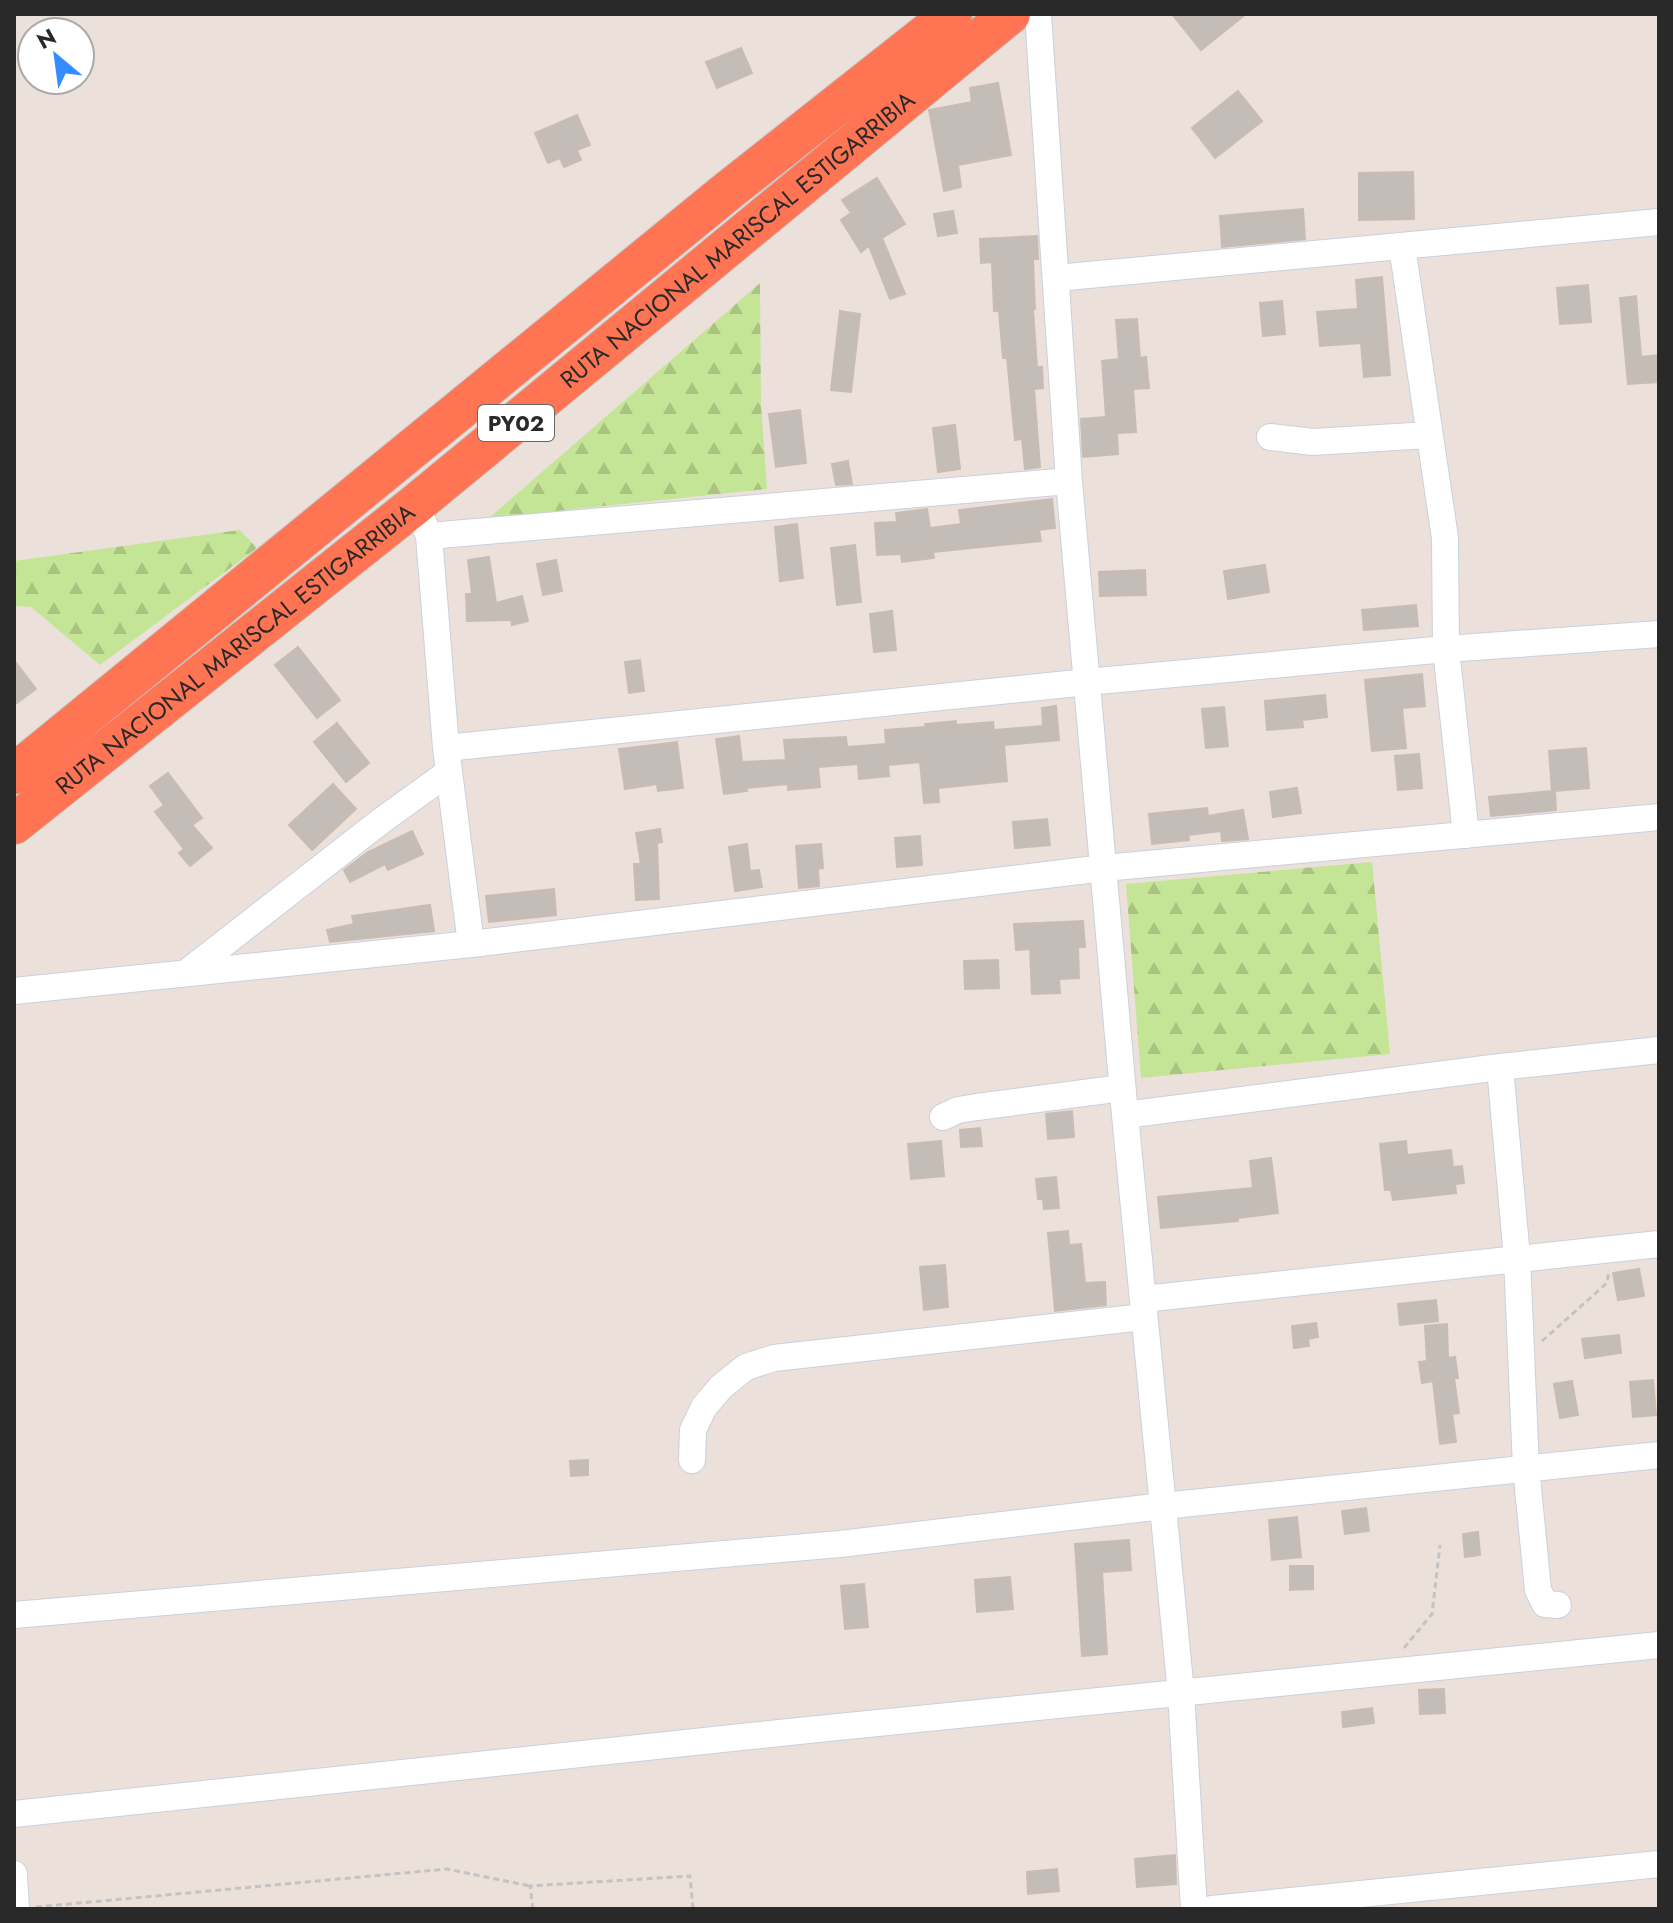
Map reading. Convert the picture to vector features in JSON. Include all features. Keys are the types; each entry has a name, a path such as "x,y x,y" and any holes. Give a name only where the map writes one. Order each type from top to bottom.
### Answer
{"highway":[{"name":"RUTA NACIONAL MARISCAL ESTIGARRIBIA","path":"14,774 681,229 952,14"},
{"name":"RUTA NACIONAL MARISCAL ESTIGARRIBIA","path":"14,824 423,520 1036,17"}],"street":[{"path":"1036,17 1069,481 1122,1088 1181,1693 1194,1909"},
{"path":"1056,278 1659,222"},
{"path":"1402,246 1445,538 1446,649 1466,835"},
{"path":"1270,437 1313,442 1429,435"},
{"path":"471,944 447,760 423,520 1069,481"},
{"path":"186,973 381,821 447,760 1087,682 1446,649 1659,634"},
{"path":"14,991 471,944 1104,868 1659,817"},
{"path":"1125,1115 1659,1050"},
{"path":"1500,1067 1517,1258 1526,1468 1538,1590 1545,1604 1558,1605"},
{"path":"943,1117 958,1110 1122,1088"},
{"path":"692,1460 693,1430 704,1407 721,1387 746,1367 774,1358 1517,1258 1659,1244"},
{"path":"14,1615 840,1544 1163,1506 1659,1455"},
{"path":"14,1814 1659,1645"},
{"path":"1212,1909 1659,1864"},
{"path":"14,1874 16,1909"}],"path":[{"path":"1521,1360 1607,1283 1611,1249"},
{"path":"1383,1672 1432,1614 1440,1545"},
{"path":"16,1909 447,1869 530,1886 690,1876 693,1909"},
{"path":"530,1886 533,1909"}],"green space":[{"path":"760,283 761,405 767,489 489,518"},
{"path":"240,530 257,548 100,665 31,607 14,606 14,561"},
{"path":"1372,862 1390,1054 1141,1078 1126,884"}],"building":[{"path":"1172,14 1246,14 1201,50"},
{"path":"741,48 752,73 717,88 706,62"},
{"path":"998,83 1011,155 958,165 961,187 944,191 929,110 972,102 970,88"},
{"path":"1238,91 1262,121 1215,158 1192,128"},
{"path":"577,115 590,145 577,150 581,160 564,167 560,158 548,163 535,133"},
{"path":"1413,172 1414,219 1359,220 1359,173"},
{"path":"877,178 905,224 882,238 905,294 890,299 869,246 861,252 841,220 851,213 842,200"},
{"path":"1303,209 1305,239 1222,247 1220,216"},
{"path":"953,211 957,233 938,236 934,214"},
{"path":"1037,236 1038,259 1033,259 1033,309 1037,367 1042,367 1043,388 1034,389 1040,467 1025,469 1022,439 1015,440 999,311 994,311 992,262 981,263 980,239"},
{"path":"1382,277 1390,375 1364,377 1361,343 1320,346 1317,312 1358,309 1356,280"},
{"path":"1588,285 1591,322 1560,324 1557,288"},
{"path":"1636,296 1641,357 1659,355 1659,382 1628,384 1620,298"},
{"path":"1282,301 1285,334 1263,336 1260,303"},
{"path":"840,311 860,314 851,392 831,390"},
{"path":"1137,319 1140,358 1146,357 1149,388 1133,389 1136,432 1117,433 1118,454 1083,457 1081,419 1106,417 1102,361 1119,359 1116,320"},
{"path":"800,410 806,463 776,467 769,414"},
{"path":"955,425 960,469 938,472 933,428"},
{"path":"848,461 852,484 836,485 832,464"},
{"path":"1052,499 1055,528 1039,530 1041,541 933,552 934,558 902,562 901,554 877,555 875,523 897,522 896,513 927,509 930,528 961,524 959,510"},
{"path":"797,524 803,578 780,581 775,527"},
{"path":"855,545 861,602 837,605 831,548"},
{"path":"489,557 496,603 522,596 528,621 512,625 511,620 467,621 466,594 472,594 468,560"},
{"path":"556,560 562,591 543,595 537,564"},
{"path":"1265,565 1269,592 1228,599 1224,571"},
{"path":"1145,570 1146,595 1100,596 1099,572"},
{"path":"1416,605 1418,626 1364,630 1362,610"},
{"path":"892,611 896,650 874,652 870,614"},
{"path":"298,647 340,700 317,718 275,665"},
{"path":"14,660 36,689 14,705"},
{"path":"640,660 644,691 629,693 625,662"},
{"path":"1422,674 1425,706 1402,708 1406,748 1372,751 1365,680"},
{"path":"1325,695 1327,717 1302,720 1303,727 1267,730 1265,701"},
{"path":"1056,706 1059,740 1004,745 1007,781 938,788 939,802 924,803 920,762 888,765 889,776 859,779 858,764 818,767 820,787 788,790 788,784 746,788 747,791 724,794 716,739 739,736 742,762 786,760 784,740 846,737 847,747 886,744 885,730 926,727 925,724 993,722 994,730 1043,726 1042,708"},
{"path":"1224,707 1228,746 1206,748 1202,709"},
{"path":"337,723 369,763 346,782 314,742"},
{"path":"677,742 683,788 658,791 657,784 625,789 619,749"},
{"path":"1586,748 1589,788 1555,791 1556,810 1491,816 1489,797 1552,791 1549,751"},
{"path":"1419,754 1422,788 1398,790 1395,756"},
{"path":"168,773 202,818 192,825 212,848 190,866 179,853 184,849 155,812 164,805 150,786"},
{"path":"333,784 356,809 312,850 289,825"},
{"path":"1297,788 1301,813 1273,817 1270,792"},
{"path":"1207,808 1208,816 1243,810 1248,839 1222,841 1221,831 1188,835 1189,840 1152,844 1149,814"},
{"path":"1047,819 1050,845 1015,848 1013,822"},
{"path":"660,829 662,842 657,843 659,899 636,900 634,864 641,864 636,833"},
{"path":"412,831 423,854 388,870 385,864 350,882 344,870 368,852"},
{"path":"920,836 922,865 897,867 895,838"},
{"path":"747,844 750,871 759,870 762,887 735,891 729,847"},
{"path":"821,844 823,868 818,869 819,886 799,888 796,846"},
{"path":"554,889 556,915 489,922 486,896"},
{"path":"430,905 434,931 330,942 327,930 354,924 352,916"},
{"path":"1083,921 1085,947 1078,947 1079,978 1059,979 1060,993 1032,994 1030,949 1016,950 1014,924"},
{"path":"998,960 999,988 965,989 964,961"},
{"path":"1072,1111 1074,1137 1048,1139 1046,1114"},
{"path":"980,1128 982,1146 961,1147 960,1130"},
{"path":"941,1141 944,1176 911,1179 908,1144"},
{"path":"1406,1141 1407,1155 1451,1150 1453,1167 1462,1166 1464,1183 1455,1184 1456,1193 1393,1200 1391,1190 1385,1190 1380,1144"},
{"path":"1271,1158 1278,1213 1238,1218 1238,1221 1161,1228 1158,1197 1253,1188 1250,1161"},
{"path":"1056,1177 1059,1208 1044,1209 1043,1199 1038,1199 1036,1179"},
{"path":"1068,1231 1069,1245 1081,1244 1085,1283 1105,1282 1106,1305 1055,1311 1048,1233"},
{"path":"945,1265 948,1307 924,1310 920,1267"},
{"path":"1639,1269 1644,1296 1618,1300 1613,1273"},
{"path":"1436,1300 1438,1321 1400,1325 1398,1304"},
{"path":"1316,1323 1318,1337 1308,1339 1309,1346 1294,1348 1292,1326"},
{"path":"1447,1324 1448,1358 1455,1357 1458,1378 1454,1378 1459,1413 1452,1414 1456,1442 1440,1444 1433,1381 1422,1383 1419,1362 1427,1361 1425,1326"},
{"path":"1619,1335 1621,1353 1585,1358 1582,1339"},
{"path":"1653,1380 1656,1415 1633,1417 1630,1382"},
{"path":"1572,1381 1578,1415 1560,1418 1554,1384"},
{"path":"588,1460 588,1475 571,1476 570,1461"},
{"path":"1366,1508 1369,1531 1345,1534 1342,1511"},
{"path":"1297,1517 1301,1557 1272,1560 1269,1520"},
{"path":"1478,1532 1480,1555 1465,1557 1463,1534"},
{"path":"1129,1540 1131,1570 1102,1572 1107,1654 1082,1656 1075,1544"},
{"path":"1290,1566 1313,1566 1313,1589 1290,1590"},
{"path":"1010,1577 1013,1609 977,1612 975,1580"},
{"path":"864,1584 868,1627 845,1629 841,1586"},
{"path":"1444,1689 1445,1713 1420,1714 1419,1690"},
{"path":"1372,1708 1374,1723 1343,1727 1342,1712"},
{"path":"1175,1855 1176,1884 1137,1887 1135,1859"},
{"path":"1057,1869 1059,1891 1028,1894 1027,1872"}]}
